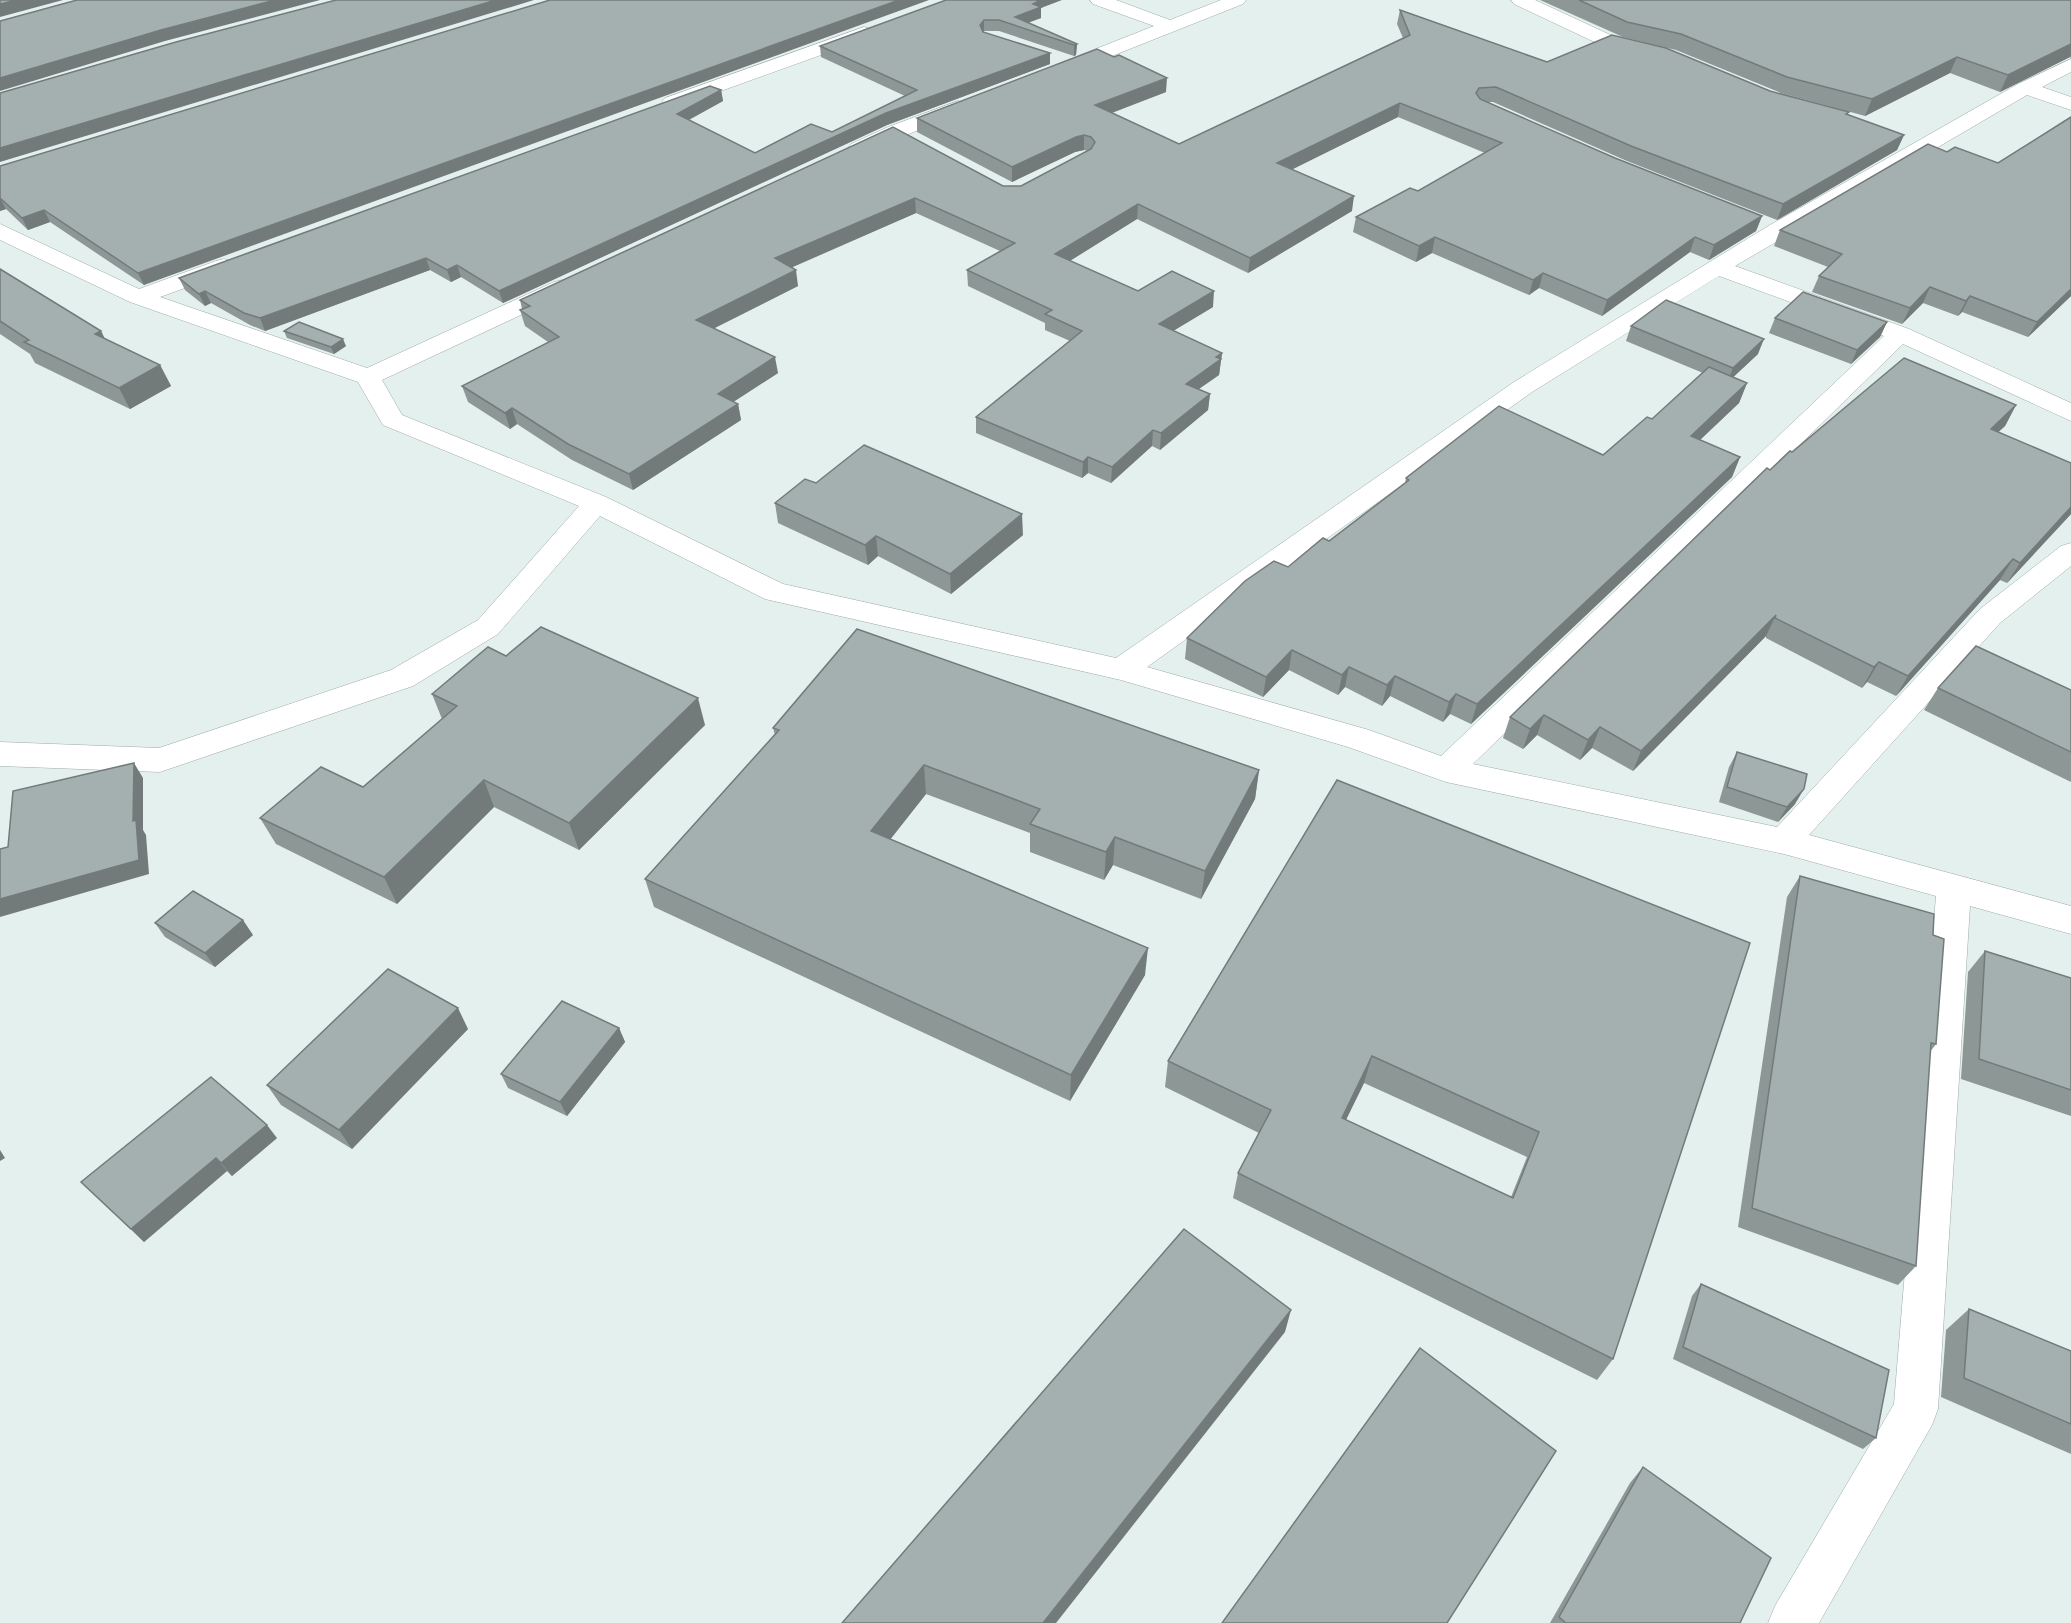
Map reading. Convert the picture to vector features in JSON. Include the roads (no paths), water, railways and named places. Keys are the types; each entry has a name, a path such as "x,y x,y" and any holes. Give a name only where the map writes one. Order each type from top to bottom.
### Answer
{"street":[{"path":"1099,0 1170,26"},
{"path":"1049,66 1075,64 1237,0"},
{"path":"1520,0 1610,42 1668,56"},
{"path":"652,110 886,24"},
{"path":"1121,670 1523,387 1718,268 1767,225 1918,139 2071,65"},
{"path":"2025,88 2071,104"},
{"path":"841,156 895,131 980,99"},
{"path":"895,131 915,141"},
{"path":"0,231 138,297 368,377 392,420 596,502 775,592 1121,670 1358,738 1446,770 1784,841 2071,920"},
{"path":"138,297 239,261"},
{"path":"1718,268 1900,334 2071,413"},
{"path":"368,377 583,277"},
{"path":"1446,770 1900,334"},
{"path":"0,754 160,760 402,678 488,627 596,502"},
{"path":"1784,841 1990,616 2071,552"},
{"path":"1792,1623 1916,1409 1954,887"}]}
